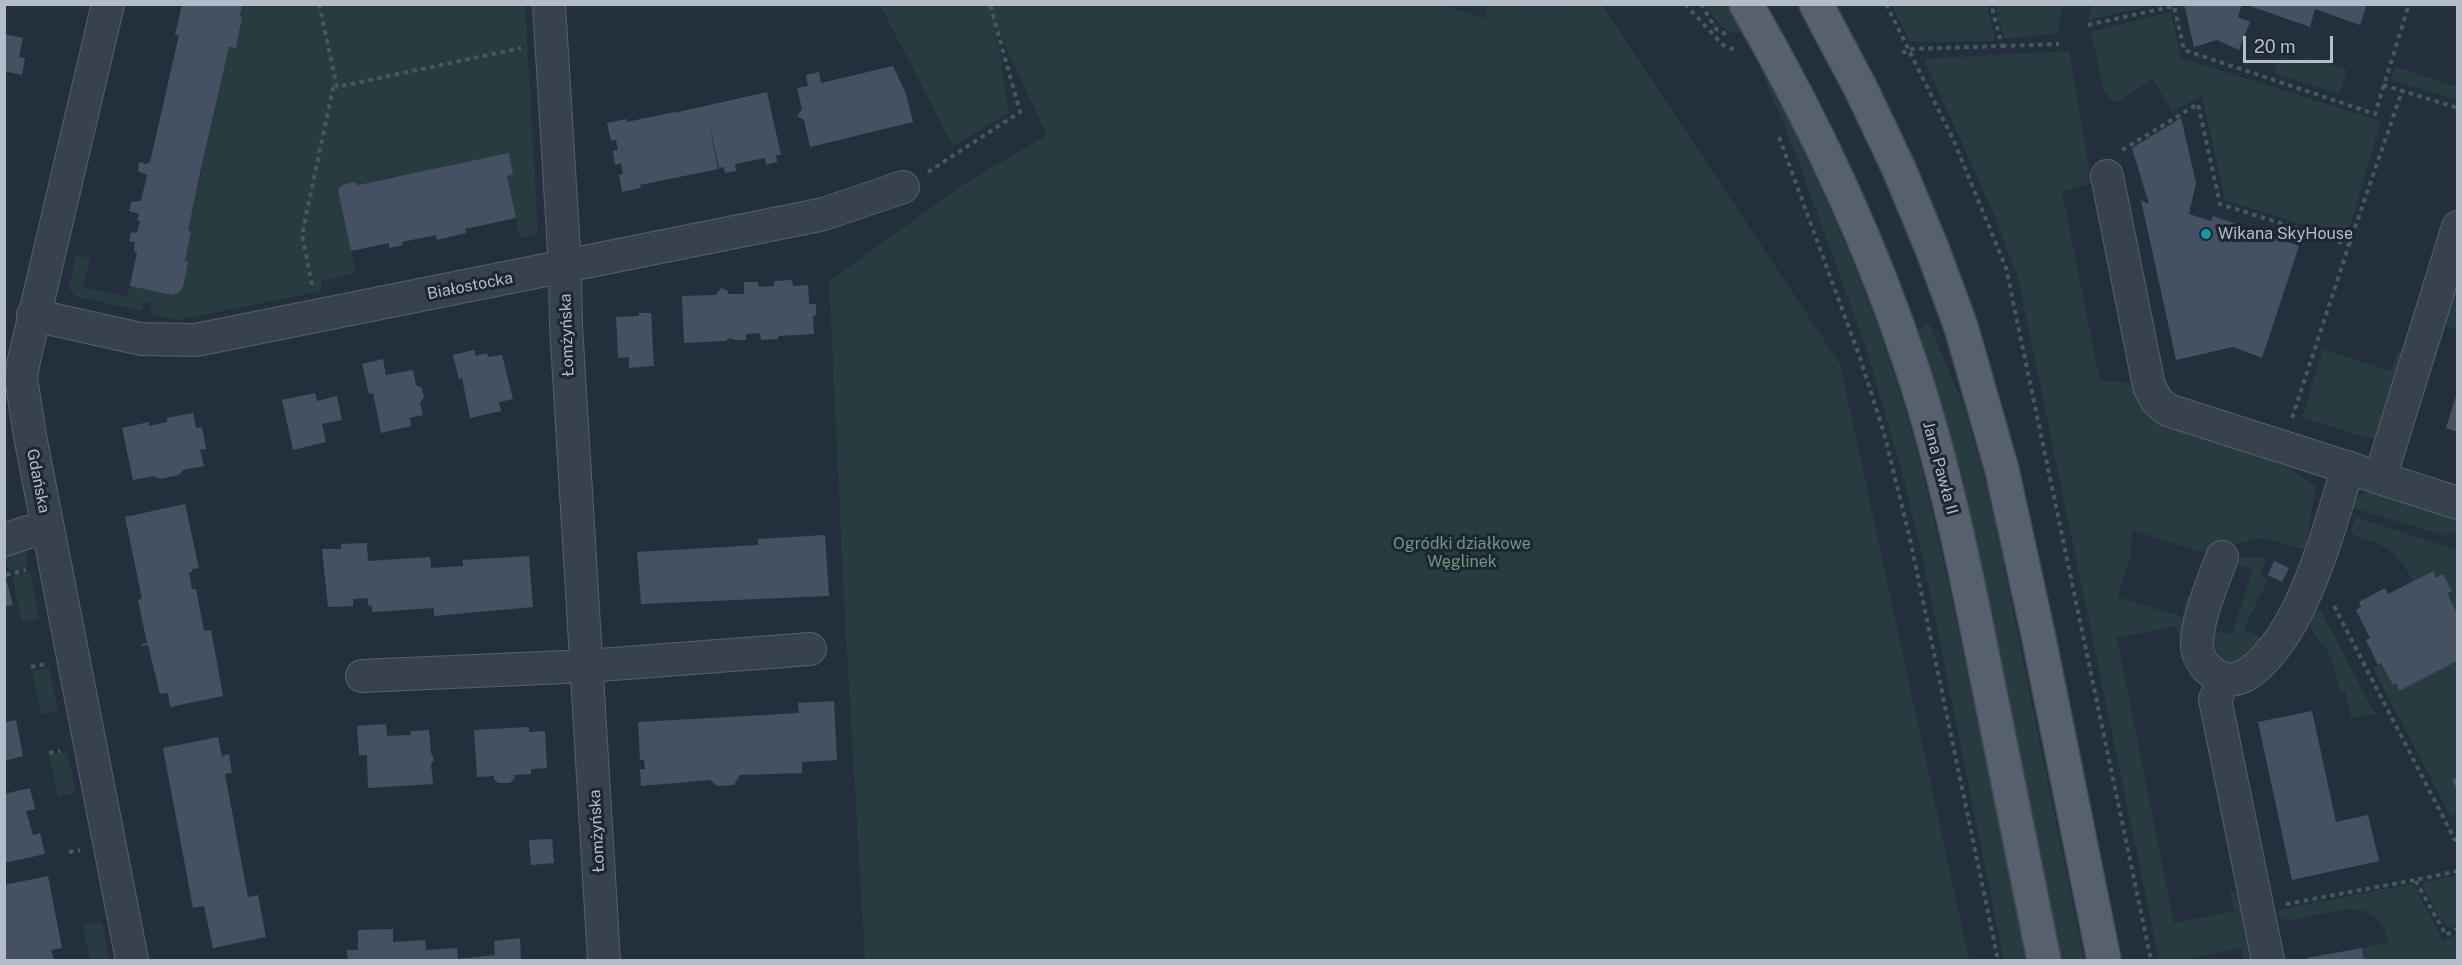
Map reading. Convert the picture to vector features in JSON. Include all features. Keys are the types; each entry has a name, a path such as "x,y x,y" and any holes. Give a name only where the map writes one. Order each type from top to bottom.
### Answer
{"main road":[{"name":"Jana Pawła II","path":"1746,4 1809,117 1846,194 1879,275 1912,369 1960,545 2044,960"},
{"path":"1816,4 1861,89 1899,169 1933,251 1970,358 2001,470 2036,622 2104,960"}],"street":[{"name":"Gdańska","path":"108,4 33,315 21,378 132,960"},
{"name":"Łomżyńska","path":"549,4 604,960"},
{"path":"2110,166 2152,394 2160,405 2168,410 2239,434 2457,503"},
{"name":"Białostocka","path":"33,315 141,339 196,340 824,214 912,180"},
{"path":"2380,478 2457,227"},
{"path":"2222,557 2199,628 2197,646 2204,664 2224,681 2232,681 2251,671 2273,649 2290,627 2333,516 2348,467"},
{"path":"362,676 587,666 810,649"},
{"path":"2224,681 2214,699 2268,960"}],"path":[{"path":"319,4 337,87"},
{"path":"912,180 1020,112 990,4"},
{"path":"1685,4 1723,45 1741,53"},
{"path":"1886,4 1953,139 2006,268 2151,960"},
{"path":"1991,4 2002,46"},
{"path":"2088,25 2173,5 2184,50 2374,114 2409,4"},
{"path":"1902,53 1909,50 2059,44"},
{"path":"313,289 302,235 333,88 522,48"},
{"path":"2383,85 2456,108 2457,101"},
{"path":"2291,420 2402,91"},
{"path":"2110,166 2198,104 2220,204 2349,245"},
{"path":"1778,135 1860,358 1884,433 1910,539 1998,960"},
{"path":"6,575 23,571"},
{"path":"2332,603 2457,841"},
{"path":"2283,905 2457,871"},
{"path":"2415,880 2446,934 2457,928"}],"green space":[{"name":"Ogródki działkowe Węglinek","path":"1440,4 1484,18 1489,5 1533,7 1602,5 1840,364 1969,960 865,960 845,619 829,281 961,186 1047,135 996,27 1009,113 953,146 880,5"},
{"path":"2092,4 2154,5 2088,20"},
{"path":"242,5 525,5 538,234 520,238 507,176 513,175 509,154 397,178 394,176 358,185 354,182 342,185 338,190 356,273 321,281 322,291 177,320 150,314 152,304 144,302 142,311 75,296 69,288 76,255 90,258 83,287 127,297 130,286 172,295 180,290 188,263 185,261 191,231 188,231 229,47 236,48"},
{"path":"1706,5 1727,5 1743,30 1737,33 1727,30"},
{"path":"1891,5 1987,5 1996,41 1910,42"},
{"path":"1995,5 2063,5 2057,33 2004,39"},
{"path":"2171,12 2181,58 2381,121 2347,235 2343,237 2225,200 2202,96 2172,112 2153,79 2115,103 2104,92 2091,32"},
{"path":"2069,51 2092,183 2062,192 2100,380 2135,384 2152,419 2290,468 2316,487 2305,549 2261,538 2201,552 2132,530 2131,553 2117,597 2182,617 2188,595 2191,599 2185,644 2181,647 2176,626 2117,638 2174,923 2234,911 2230,890 2238,893 2252,960 2244,960 2241,948 2182,960 2159,960 2018,278 1993,212 1924,59"},
{"path":"2280,56 2302,63 2304,56 2347,70 2339,94 2274,73"},
{"path":"1763,67 1821,188 1856,270 1910,424 1957,624 2026,960 2004,960 1923,558 1900,465 1867,351 1798,160 1761,69"},
{"path":"2395,67 2457,87 2454,99 2391,80"},
{"path":"2457,280 2455,317 2457,330 2443,326"},
{"path":"1929,324 1963,404 1989,493 2084,960 2061,960 2001,663 1965,501 1916,330"},
{"path":"2323,349 2391,371 2398,350 2404,352 2376,440 2302,418"},
{"path":"2374,489 2457,516 2457,531 2445,536 2351,507 2359,495"},
{"path":"2356,517 2457,550 2457,614 2447,593 2452,591 2443,574 2436,578 2432,571 2413,581 2389,550 2353,534 2351,530"},
{"path":"24,542 28,567 11,571 10,566 5,567 4,550"},
{"path":"2235,558 2267,558 2260,574 2268,579 2244,629 2260,637 2261,645 2243,659 2231,663 2221,658 2218,653 2214,642 2214,631 2232,634 2253,570 2233,563"},
{"path":"30,572 39,619 22,622 12,576"},
{"path":"2314,611 2321,611 2375,714 2351,718 2345,691 2340,692 2328,651 2313,632 2311,619"},
{"path":"2457,661 2458,777 2452,780 2457,791 2457,814 2451,817 2373,668 2381,663 2392,684 2396,683 2399,691"},
{"path":"49,667 58,711 41,714 32,671"},
{"path":"67,751 76,793 58,797 49,755"},
{"path":"2457,875 2457,924 2449,928 2445,926 2422,886 2424,882"},
{"path":"2414,885 2443,941 2457,934 2457,960 2364,960 2362,948 2388,942 2381,923 2369,913 2353,910 2288,920 2279,917 2279,911 2283,909"},
{"path":"102,922 109,960 90,960 83,925"}],"building":[{"path":"182,4 242,4 240,16 242,17 236,48 229,47 201,169 188,231 191,231 183,287 178,293 172,295 130,286 137,252 134,251 135,242 129,241 131,232 137,233 140,221 137,220 139,214 129,211 131,202 141,201 147,175 138,171 139,162 146,164 150,162 179,35 175,35"},
{"path":"2184,4 2242,4 2238,17 2250,22 2239,50 2217,40 2194,47"},
{"path":"2244,4 2367,4 2360,25 2315,9 2310,27"},
{"path":"4,34 23,38 19,57 25,58 22,75 4,71"},
{"path":"893,66 906,94 913,122 810,147 804,120 797,116 802,109 797,88 808,86 806,75 819,72 821,83"},
{"path":"767,92 781,155 776,155 777,162 766,165 765,158 735,164 736,171 725,173 724,167 719,168 707,114 718,169 640,185 641,188 622,192 619,175 623,174 621,163 615,165 613,151 618,150 616,140 611,141 607,123 626,119 627,122 674,113"},
{"name":"Wikana SkyHouse","path":"2181,118 2196,183 2189,214 2211,221 2213,216 2299,246 2262,358 2233,347 2176,360 2141,200 2149,204 2132,148"},
{"path":"509,153 513,175 507,176 516,218 465,229 466,233 437,240 436,235 402,242 403,245 389,248 389,243 351,251 338,190 342,185 354,182 358,185"},
{"path":"792,280 793,286 808,285 809,304 816,304 816,315 813,316 814,334 778,336 778,339 761,340 760,333 746,334 746,340 730,338 725,341 684,343 682,296 716,295 721,288 727,290 729,294 744,294 744,282 758,282 759,287 774,286 774,281"},
{"path":"639,313 651,313 654,366 629,368 629,357 618,358 616,317 639,316"},
{"path":"474,350 476,356 487,353 488,357 502,355 513,399 499,402 501,411 470,418 462,378 459,379 453,355"},
{"path":"383,359 386,375 413,370 416,385 422,388 424,398 420,402 423,415 410,418 411,426 381,433 373,393 369,394 362,364"},
{"path":"315,393 317,401 337,396 342,420 322,424 326,442 293,450 282,400"},
{"path":"2457,393 2457,432 2446,428"},
{"path":"193,413 196,428 202,427 206,449 200,450 204,466 183,470 179,475 160,479 154,476 133,480 122,428 149,422 149,426 167,422 167,418"},
{"path":"185,504 199,568 192,569 189,573 192,589 196,589 204,631 211,630 223,696 170,707 168,693 160,694 148,645 142,646 147,643 138,600 142,599 125,517"},
{"path":"825,535 829,596 641,604 637,552 758,545 758,539"},
{"path":"367,543 368,561 430,557 431,568 463,566 463,560 529,556 533,607 434,616 434,608 372,612 371,605 368,606 368,598 353,599 353,606 328,607 322,549 341,549 341,544"},
{"path":"2274,561 2289,568 2282,582 2268,575"},
{"path":"4,571 13,605 4,607"},
{"path":"2433,571 2436,578 2443,574 2452,591 2447,593 2457,614 2457,661 2399,691 2396,683 2393,685 2381,663 2378,665 2366,640 2370,638 2356,610 2361,607 2359,602 2385,588 2388,594"},
{"path":"834,701 837,760 802,762 802,773 740,775 734,785 717,786 710,780 641,786 640,769 645,769 644,760 640,760 638,722 799,713 798,703"},
{"path":"2312,711 2336,822 2368,815 2379,861 2292,880 2258,722"},
{"path":"16,720 23,756 4,761 4,722"},
{"path":"386,724 387,736 411,735 411,731 429,730 431,753 434,760 431,764 433,784 368,788 367,755 359,755 357,726"},
{"path":"529,727 529,732 545,731 547,768 531,769 531,774 514,775 515,778 510,783 498,783 494,776 477,777 474,730"},
{"path":"218,737 222,756 229,754 232,773 225,774 248,897 258,895 266,937 213,948 204,906 193,908 163,748"},
{"path":"2457,777 2457,791 2452,780"},
{"path":"30,788 35,809 26,811 33,835 40,833 45,854 4,863 4,794"},
{"path":"552,839 554,863 531,865 529,840"},
{"path":"48,876 62,948 51,950 54,960 4,960 4,885"},
{"path":"393,929 393,942 425,940 426,950 457,948 458,959 495,955 494,941 520,938 521,960 348,960 347,950 358,950 358,930"},
{"path":"2362,948 2364,960 2307,960 2307,958"}],"place":[{"name":"Wikana SkyHouse","path":"2206,234"}]}
